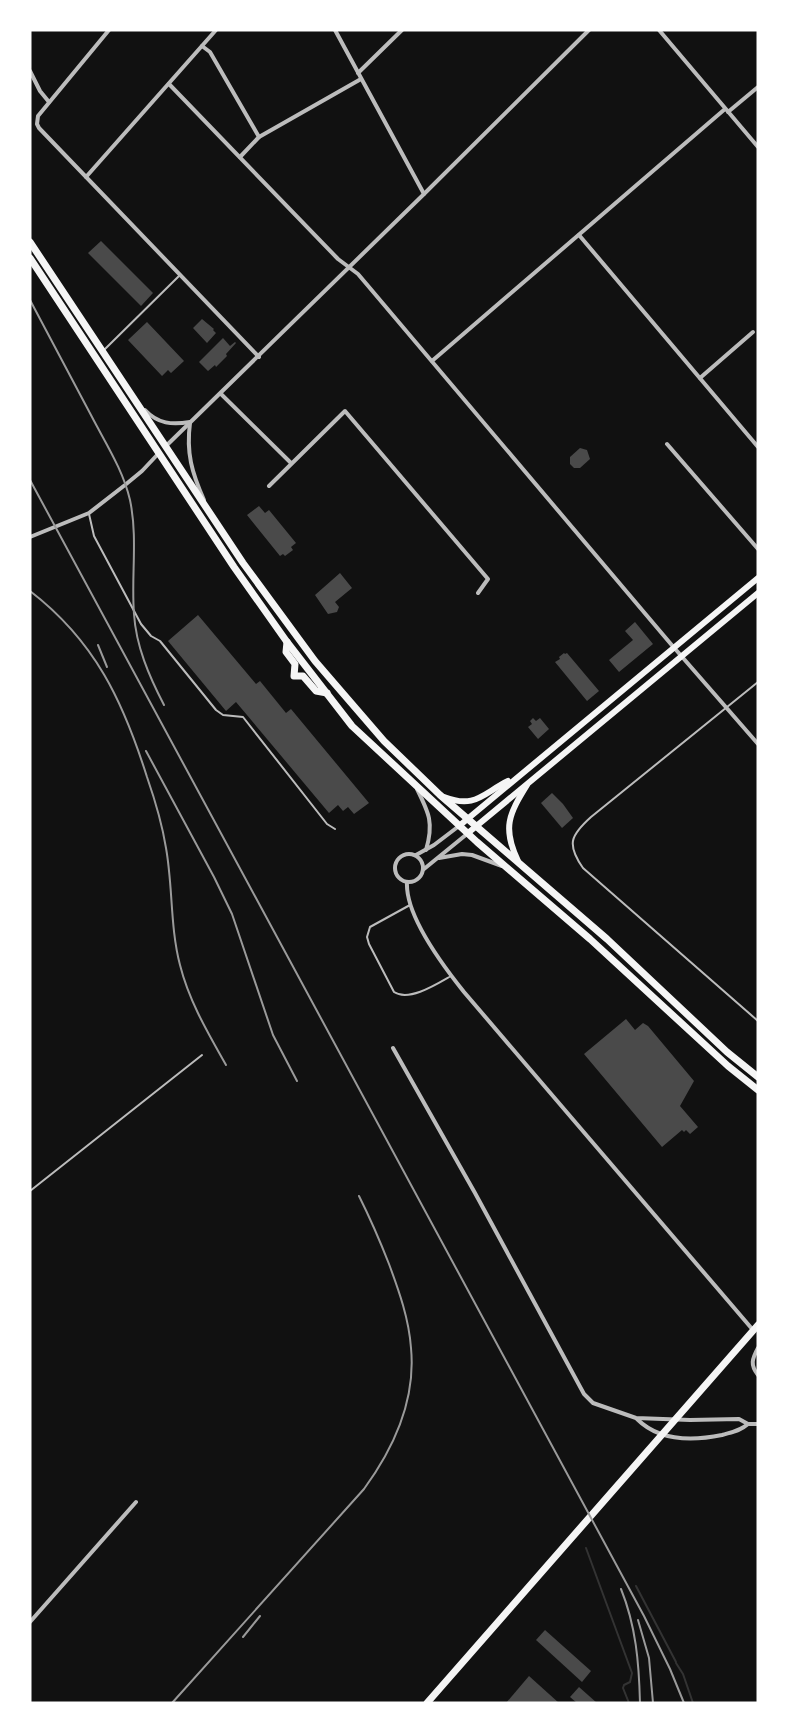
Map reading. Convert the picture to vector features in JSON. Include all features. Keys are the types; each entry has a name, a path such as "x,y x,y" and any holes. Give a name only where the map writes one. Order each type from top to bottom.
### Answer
{"main road":[{"path":"30,242 243,563 315,661 384,741 440,795 607,939 727,1052 758,1077"},
{"path":"30,258 234,567 286,642 352,726 459,826 590,939 728,1066 758,1090"},
{"path":"459,826 758,578"},
{"path":"468,833 755,596"},
{"path":"286,642 285,652 294,664 294,676 303,676 316,691 327,693"},
{"path":"440,795 461,802 476,800 517,777"},
{"path":"520,864 508,836 508,823 512,810 531,780"},
{"path":"427,1703 756,1328"}],"street":[{"path":"109,30 38,116 37,124 259,357"},
{"path":"86,177 216,30"},
{"path":"335,30 424,194"},
{"path":"358,73 402,30"},
{"path":"166,446 589,30"},
{"path":"659,30 758,147"},
{"path":"202,46 210,52 259,137"},
{"path":"30,71 40,91 49,102"},
{"path":"240,156 259,137 361,79"},
{"path":"169,84 338,259 358,274 758,744"},
{"path":"432,361 726,111 758,87"},
{"path":"579,235 758,447"},
{"path":"700,378 753,332"},
{"path":"221,394 291,464"},
{"path":"136,400 155,420 166,424 190,422"},
{"path":"269,486 345,411 488,579 478,594"},
{"path":"190,422 190,461 210,513"},
{"path":"667,444 758,549"},
{"path":"30,537 89,513 125,486 158,453"},
{"path":"745,588 755,596"},
{"path":"416,786 428,809 431,821 431,833 426,850"},
{"path":"416,855 459,826"},
{"path":"424,869 421,860 416,855 410,854 399,858 395,869 397,876 406,882 411,883 418,880 424,869 468,833"},
{"path":"439,858 462,854 472,855 509,869"},
{"path":"406,882 410,903 437,957 451,976 756,1328"},
{"path":"393,1048 475,1192 584,1394 593,1403 636,1418 739,1419 748,1424 758,1424"},
{"path":"758,1348 752,1362 753,1369 758,1375"},
{"path":"636,1418 641,1424 658,1434 684,1440 712,1437 741,1430 748,1424"},
{"path":"30,1622 136,1502"}],"lane":[{"path":"104,351 180,275"},
{"path":"89,513 94,536 141,624 151,636 160,641 216,710 223,715 243,717 327,824 335,830"},
{"path":"758,682 591,817 576,831 572,844 574,857 583,868 758,1021"},
{"path":"410,903 370,927 367,937 394,992 398,995 418,994 451,976"},
{"path":"30,1191 202,1055"}],"building":[{"path":"101,241 153,293 141,306 88,253"},
{"path":"202,319 216,333 207,343 193,328"},
{"path":"147,322 184,361 171,373 168,370 162,376 128,340"},
{"path":"223,338 230,346 236,343 216,367 215,365 208,371 199,362"},
{"path":"580,448 587,450 590,459 580,468 574,468 570,464 570,457"},
{"path":"259,506 265,513 269,510 296,543 291,547 293,550 285,556 283,554 280,556 247,515"},
{"path":"340,573 352,588 335,602 339,607 337,612 328,614 315,595"},
{"path":"198,615 256,684 260,681 286,713 291,709 369,803 354,814 348,807 343,811 338,805 329,813 236,702 226,711 168,641"},
{"path":"635,622 653,644 619,672 609,660 633,640 625,631"},
{"path":"567,653 599,691 587,701 555,662"},
{"path":"533,718 536,721 540,718 549,729 538,739 528,727 532,724 530,721"},
{"path":"552,793 573,818 562,828 541,803"},
{"path":"626,1019 635,1030 643,1023 648,1026 694,1081 680,1106 698,1127 690,1134 682,1130 662,1147 584,1054"},
{"path":"545,1630 591,1671 582,1682 536,1640"},
{"path":"529,1676 559,1703 506,1703"},
{"path":"579,1687 597,1703 577,1703 570,1697"}],"waterway":[{"path":"586,1548 632,1673 630,1682 623,1688 629,1703"},
{"path":"636,1586 676,1662"},
{"path":"676,1663 683,1674 693,1703"}],"railway":[{"path":"30,300 114,457 127,489 134,528 133,600 137,638 144,661 164,705"},
{"path":"30,480 644,1616 684,1703"},
{"path":"30,591 53,610 89,652 104,674 128,723 153,794 162,830 168,863 177,951 184,978 200,1017 226,1065"},
{"path":"98,645 107,667"},
{"path":"146,751 232,914 273,1035 297,1081"},
{"path":"172,1703 364,1489 385,1457 401,1423 412,1367 408,1326 389,1264 359,1196"},
{"path":"621,1589 636,1645 640,1703"},
{"path":"243,1637 260,1616"},
{"path":"638,1620 649,1658 653,1703"}]}
